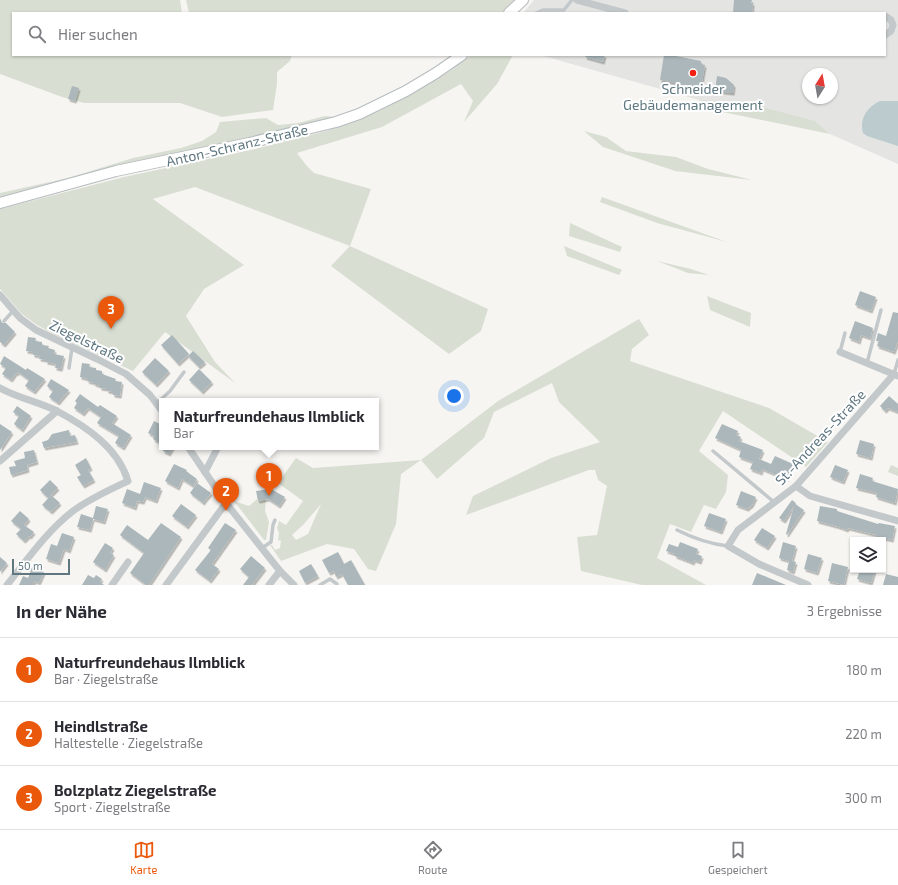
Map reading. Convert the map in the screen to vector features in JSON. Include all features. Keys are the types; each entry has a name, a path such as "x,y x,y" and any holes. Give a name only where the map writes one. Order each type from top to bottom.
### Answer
{"main road":[{"path":"510,12 523,0"},
{"name":"Anton-Schranz-Straße","path":"0,203 116,171 249,143 336,122 359,114 406,91 461,56"}],"street":[{"path":"577,0 621,12"},
{"path":"886,17 891,20 893,25 891,31 886,34"},
{"name":"Ziegelstraße","path":"0,295 13,311 36,330 126,374 142,388 159,408"},
{"path":"840,352 896,375"},
{"name":"St.-Andreas-Straße","path":"728,546 738,530 796,486 896,375"},
{"path":"2,392 57,411 94,434 109,448 119,461 128,481 93,498 61,522 38,546 6,585"},
{"path":"0,461 57,411"},
{"path":"190,450 226,503 280,571 294,585"},
{"path":"205,472 216,450"},
{"path":"796,486 810,496 898,521"},
{"path":"166,585 226,503"},
{"path":"728,546 759,564 808,585"},
{"path":"112,585 128,562"},
{"path":"269,585 280,571"}],"lane":[{"path":"538,12 543,10 564,10 572,0"},
{"path":"867,363 881,310"},
{"path":"4,321 13,311"},
{"path":"840,352 845,333"},
{"path":"70,368 72,348"},
{"path":"896,375 898,360"},
{"path":"162,398 170,391 184,372"},
{"path":"156,404 159,401"},
{"path":"713,451 774,503"},
{"path":"262,548 271,542 272,525 275,520"},
{"path":"677,530 701,541 728,546"},
{"path":"320,585 330,579 337,584"}],"shaded area":[{"path":"0,0 180,0 182,12 12,12 12,56 292,56 290,61 277,72 277,84 273,110 222,117 180,103 84,103 62,97 0,74"},
{"path":"186,0 516,0 504,12 189,12"},
{"path":"534,0 898,0 898,164 830,134 815,121 699,100 544,56 886,56 886,12 524,12"},
{"path":"470,56 512,56 497,84 464,122 473,101 461,84 382,127 297,153 314,173 371,189 350,246 195,187 153,199 244,265 204,289 186,316 215,362 235,383 165,332 133,371 59,337 37,325 22,314 0,289 0,209 124,177 255,149 326,131 379,111 450,71"},
{"path":"699,100 751,104 815,121 830,134 703,108"},
{"path":"880,101 898,101 898,146 867,136 863,133 862,123 865,114 871,107"},
{"path":"325,116 336,117 0,199 0,193 68,178 133,158 181,148 202,141 216,132 220,122 266,118 278,125 298,123"},
{"path":"584,131 606,137 626,151 676,157 708,169 752,180 675,171 603,147"},
{"path":"602,197 727,242 657,223 600,202"},
{"path":"570,223 622,247 620,252 569,236"},
{"path":"350,246 488,309 481,331 449,354 331,266"},
{"path":"564,246 622,270 619,275 567,256"},
{"path":"657,261 691,269 709,275 688,273"},
{"path":"707,296 751,313 750,327 710,310"},
{"path":"639,319 649,335 632,349 630,361 769,408 828,442 806,467 723,411 699,451 728,475 726,492 716,509 704,505 691,532 670,524 657,558 706,585 642,585 581,571 577,537 597,535 607,486 598,480 595,470 589,470 466,515 473,496 551,458 600,442 559,402 552,383 494,412 484,438 437,479 421,460 498,401"},
{"path":"296,458 313,468 421,460 401,474 396,524 376,571 368,569 354,549 327,544 281,561 270,545 272,545 275,550 280,548 281,541 278,540 279,533 277,528 279,521 286,525 303,501 278,483","holes":["321,504 308,534 296,540 292,535 304,524"]},
{"path":"891,465 898,468 898,476 888,472"},
{"path":"257,499 258,501 266,500 265,511 269,522 266,540 264,540 234,501 249,506"}],"building":[{"path":"734,0 752,0 752,12 733,12"},
{"path":"586,56 605,56 603,62"},
{"path":"664,56 676,56 701,61 701,64 705,65 701,87 688,85 687,89 676,87 677,83 660,80"},
{"path":"717,76 726,78 734,85 733,93 715,91"},
{"path":"72,86 79,88 75,101 68,99"},
{"path":"860,291 876,297 871,311 855,305"},
{"path":"893,312 898,313 898,341 894,352 877,346 879,341 876,341 878,333 886,336"},
{"path":"0,318 2,323 6,323 15,332 4,345 0,342"},
{"path":"855,321 873,328 870,338 861,335 859,342 849,338"},
{"path":"172,335 189,354 178,364 161,345"},
{"path":"28,337 36,338 35,341 42,342 42,345 49,346 48,348 55,350 54,354 64,356 61,369 55,368 56,364 39,359 40,356 33,355 33,352 26,351"},
{"path":"193,351 205,362 199,367 188,356"},
{"path":"4,356 26,370 27,368 45,379 34,392 25,386 29,380 18,372 11,380 2,374 6,368 0,364"},
{"path":"155,358 169,371 156,385 142,372"},
{"path":"82,363 90,364 89,367 102,371 102,374 116,379 115,381 122,382 120,396 113,395 113,392 100,388 100,386 87,381 88,379 80,377"},
{"path":"199,369 212,382 202,392 189,380"},
{"path":"51,379 69,390 58,403 49,397 53,391 47,386"},
{"path":"80,394 98,407 100,405 117,416 112,423 131,435 123,448 115,443 119,436 97,423 101,417 88,408 83,414 74,408 77,403 75,401"},
{"path":"889,396 898,404 898,412 888,408 885,411 880,406"},
{"path":"17,406 31,416 22,430 14,424 19,416 13,412"},
{"path":"154,421 159,424 159,442 153,439 154,436 148,433"},
{"path":"0,424 12,432 0,450"},
{"path":"722,424 738,431 736,435 741,437 739,441 763,450 759,459 771,464 775,456 793,464 787,479 762,469 761,473 750,469 753,462 739,457 741,450 715,438"},
{"path":"69,430 70,436 75,435 77,442 44,448 42,442 48,440 52,434"},
{"path":"860,440 874,444 871,458 856,454"},
{"path":"34,450 37,462 27,465 28,470 11,475 9,467 16,466 14,461 25,458 24,452"},
{"path":"164,450 171,450 169,454"},
{"path":"86,458 91,468 88,470 94,480 83,486 77,477 81,475 75,465"},
{"path":"174,464 187,470 186,471 197,479 193,486 182,479 178,488 165,481"},
{"path":"835,465 848,470 843,482 830,477"},
{"path":"860,474 873,478 872,481 898,489 895,503 876,497 877,493 856,488"},
{"path":"50,480 58,488 48,498 40,490"},
{"path":"144,482 161,488 156,501 145,497 143,502 137,501 135,508 122,503 127,489 140,494"},
{"path":"197,483 211,493 203,503 190,493"},
{"path":"271,489 285,497 279,506 268,499 258,501 256,491"},
{"path":"741,491 756,497 752,505 747,509 736,505"},
{"path":"51,495 60,503 51,512 42,505"},
{"path":"792,500 804,510 787,535 786,534 794,506 784,521 779,518"},
{"path":"181,504 196,515 187,527 172,516"},
{"path":"96,506 108,509 104,522 93,519 90,530 77,527 81,514 93,518"},
{"path":"820,506 837,509 837,511 878,524 895,526 892,540 886,539 886,537 876,537 876,535 848,528 847,530 817,521"},
{"path":"20,511 29,519 24,525 34,532 24,541 16,534 21,529 11,521"},
{"path":"709,513 726,519 721,532 704,526"},
{"path":"161,523 181,537 149,585 146,585 130,573 144,553 120,535 127,525 148,540"},
{"path":"225,523 236,530 212,564 219,569 210,581 195,570 211,550 208,548"},
{"path":"762,528 775,536 767,548 754,540"},
{"path":"62,533 74,537 69,551 64,549 59,563 46,559 51,544 57,546"},
{"path":"680,542 698,549 696,554 702,556 700,562 694,560 693,563 666,551 669,544 678,547"},
{"path":"783,542 796,546 792,561 796,562 793,572 787,570 789,561 779,558"},
{"path":"105,543 113,548 110,553 114,555 105,570 93,562"},
{"path":"338,552 344,564 351,560 365,585 348,585 342,574 336,577 334,571 329,573 322,560"},
{"path":"808,554 822,558 817,573 804,569"},
{"path":"251,556 265,568 252,585 243,585 249,577 240,569"},
{"path":"0,557 7,563 0,572"},
{"path":"832,563 848,567 844,585 828,581"},
{"path":"311,564 318,576 305,583 299,571"},
{"path":"32,567 44,572 39,583 35,581 33,585 19,585 23,576 28,578"},
{"path":"757,573 786,585 752,585"},
{"path":"859,573 874,573 871,583 857,579"},
{"path":"886,574 898,577 898,585 883,585"},
{"path":"88,575 94,578 96,575 102,579 100,582 104,585 82,585"}],"place":[{"name":"Schneider Gebäudemanagement","path":"693,73"},
{"name":"Bolzplatz Ziegelstraße","path":"111,329"},
{"name":"Naturfreundehaus Ilmblick","path":"269,496"},
{"name":"Heindlstraße","path":"226,511"}]}
